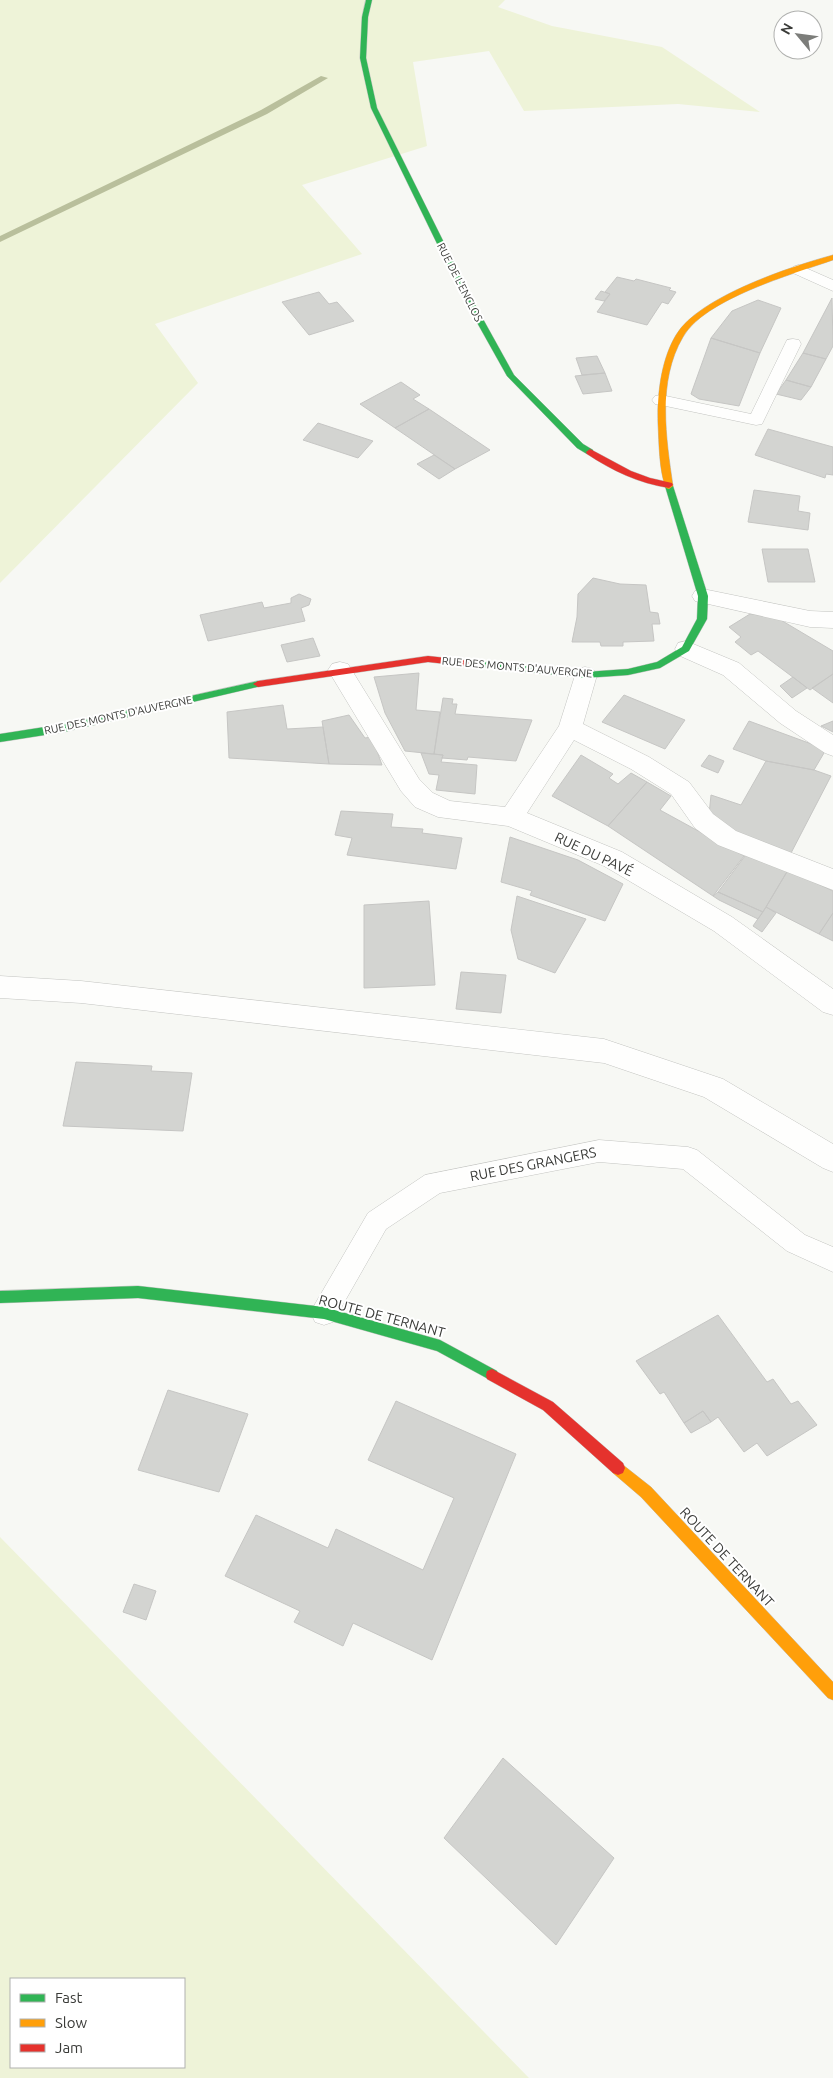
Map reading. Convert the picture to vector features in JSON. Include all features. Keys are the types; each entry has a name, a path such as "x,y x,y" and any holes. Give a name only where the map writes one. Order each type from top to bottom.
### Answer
{"street":[{"name":"RUE DE L'ENCLOS","path":"369,0 365,17 363,58 374,108 469,301 511,376 580,446 613,468 646,482 669,485"},
{"path":"833,257 728,297 699,316 680,334 665,372 661,400 669,485 703,596 702,619 686,649 731,669 788,717 833,747"},
{"path":"703,596 810,619 833,620"},
{"name":"RUE DES MONTS D'AUVERGNE","path":"0,738 64,728 258,684 340,670 428,659 585,676 628,672 660,665 686,649"},
{"name":"RUE DU PAVÉ","path":"340,670 410,785 424,800 447,810 511,817 612,859 723,924 833,1004"},
{"path":"511,817 570,728 585,676"},
{"path":"570,728 640,763 680,788 704,821 727,838 833,880"},
{"path":"0,987 81,992 604,1051 713,1088 833,1159"},
{"name":"ROUTE DE TERNANT","path":"0,1297 138,1292 324,1313 440,1346 548,1406 646,1492 833,1693"}],"lane":[{"path":"799,270 833,286"},
{"path":"661,400 756,420 793,344"},
{"name":"RUE DES GRANGERS","path":"324,1313 377,1221 434,1183 599,1150 688,1158 796,1243 833,1260"}],"green space":[{"path":"0,0 505,0 498,7 552,26 662,47 760,112 678,104 524,111 489,51 413,62 427,146 302,185 362,254 155,324 198,383 0,583"},
{"path":"0,1537 529,2078 0,2078"}],"building":[{"path":"617,277 634,281 636,279 671,288 669,290 676,292 668,304 662,302 647,325 597,312 610,294 605,292"},
{"path":"601,291 610,294 604,301 595,299"},
{"path":"319,292 329,304 337,302 354,321 309,335 282,302"},
{"path":"832,298 833,346 826,359 803,353"},
{"path":"758,300 781,308 760,353 711,338 732,311"},
{"path":"711,338 760,353 739,406 699,399 691,394"},
{"path":"803,353 826,359 811,387 786,380"},
{"path":"597,356 605,373 582,375 576,358"},
{"path":"605,373 612,391 583,394 575,376"},
{"path":"786,380 811,387 801,400 776,394"},
{"path":"401,382 420,395 413,399 429,409 395,428 360,404"},
{"path":"429,409 490,450 455,469 395,428"},
{"path":"318,423 373,441 358,458 303,440"},
{"path":"768,429 833,447 833,475 826,474 825,478 755,455"},
{"path":"434,455 455,469 439,479 417,464"},
{"path":"754,490 800,496 798,511 810,513 808,530 748,522"},
{"path":"762,549 808,549 815,582 768,582"},
{"path":"593,578 620,584 646,585 650,612 658,613 660,624 652,624 654,641 623,642 623,646 601,646 600,642 572,642 577,617 578,594"},
{"path":"299,594 311,599 309,605 301,608 305,621 208,641 200,615 262,602 264,608 291,603 291,598"},
{"path":"750,614 774,616 833,651 833,674 810,690 758,651 751,655 735,642 741,637 729,627"},
{"path":"313,638 320,656 287,662 281,645"},
{"path":"419,673 416,710 440,712 434,754 405,751 385,713 374,677"},
{"path":"833,674 833,703 812,688"},
{"path":"793,677 807,688 792,698 780,686"},
{"path":"624,695 685,720 665,749 602,722"},
{"path":"443,698 453,699 452,704 457,704 455,714 532,720 516,761 468,757 467,760 442,758 443,755 434,754"},
{"path":"283,705 287,729 323,727 329,764 229,758 227,712"},
{"path":"349,715 365,738 372,737 382,765 329,764 322,721"},
{"path":"749,721 817,746 824,753 814,770 766,761 733,749"},
{"path":"833,721 833,732 821,726"},
{"path":"421,753 443,755 441,762 477,765 475,794 436,790 439,775 429,774"},
{"path":"581,755 613,774 609,778 618,784 631,773 647,782 608,826 552,796"},
{"path":"709,755 724,761 718,773 701,766"},
{"path":"766,761 814,770 831,776 790,855 729,831 709,815 711,795 741,805"},
{"path":"647,782 671,796 660,810 744,856 713,896 608,826"},
{"path":"341,811 393,814 391,827 423,829 422,833 462,838 456,869 347,855 352,838 335,835"},
{"path":"510,837 578,860 623,884 605,921 530,895 532,891 501,882"},
{"path":"748,852 788,870 763,912 718,892"},
{"path":"788,870 833,891 833,913 819,934 766,907"},
{"path":"718,892 763,912 758,919 713,896"},
{"path":"517,896 586,919 555,973 518,959 511,930"},
{"path":"429,901 435,985 364,988 364,905"},
{"path":"766,907 776,913 762,932 753,926"},
{"path":"833,913 833,941 819,934"},
{"path":"461,972 506,975 501,1013 456,1009"},
{"path":"76,1062 152,1066 151,1071 192,1073 183,1131 63,1126"},
{"path":"718,1315 767,1382 773,1379 791,1404 798,1401 817,1425 767,1456 757,1443 744,1452 718,1417 711,1422 703,1411 684,1423 664,1392 660,1394 636,1361"},
{"path":"168,1390 248,1414 219,1492 138,1470"},
{"path":"396,1401 516,1454 432,1660 353,1623 343,1646 294,1622 300,1611 225,1576 256,1515 328,1548 336,1529 423,1570 454,1498 368,1460"},
{"path":"703,1411 711,1422 691,1433 684,1423"},
{"path":"134,1584 156,1591 146,1620 123,1612"},
{"path":"503,1758 614,1858 556,1945 444,1838"}],"waterway":[{"path":"0,239 264,112 324,78"}],"traffic: fast":[{"path":"369,0 365,17 363,58 374,108 469,301 511,376 580,446 590,452"},
{"path":"465,663 585,675 628,672 660,665 686,649 702,619 703,596 669,486"},
{"path":"0,738 64,728 258,684"},
{"path":"0,1297 138,1292 324,1313 440,1346 492,1375"}],"traffic: slow":[{"path":"669,486 664,452 662,401 668,367 681,333 694,319 730,296 773,278 833,257"},
{"path":"618,1468 646,1492 833,1693"}],"traffic: jam":[{"path":"590,452 609,464 647,481 669,485"},
{"path":"258,684 428,659 465,663"},
{"path":"492,1375 548,1406 618,1468"}]}
